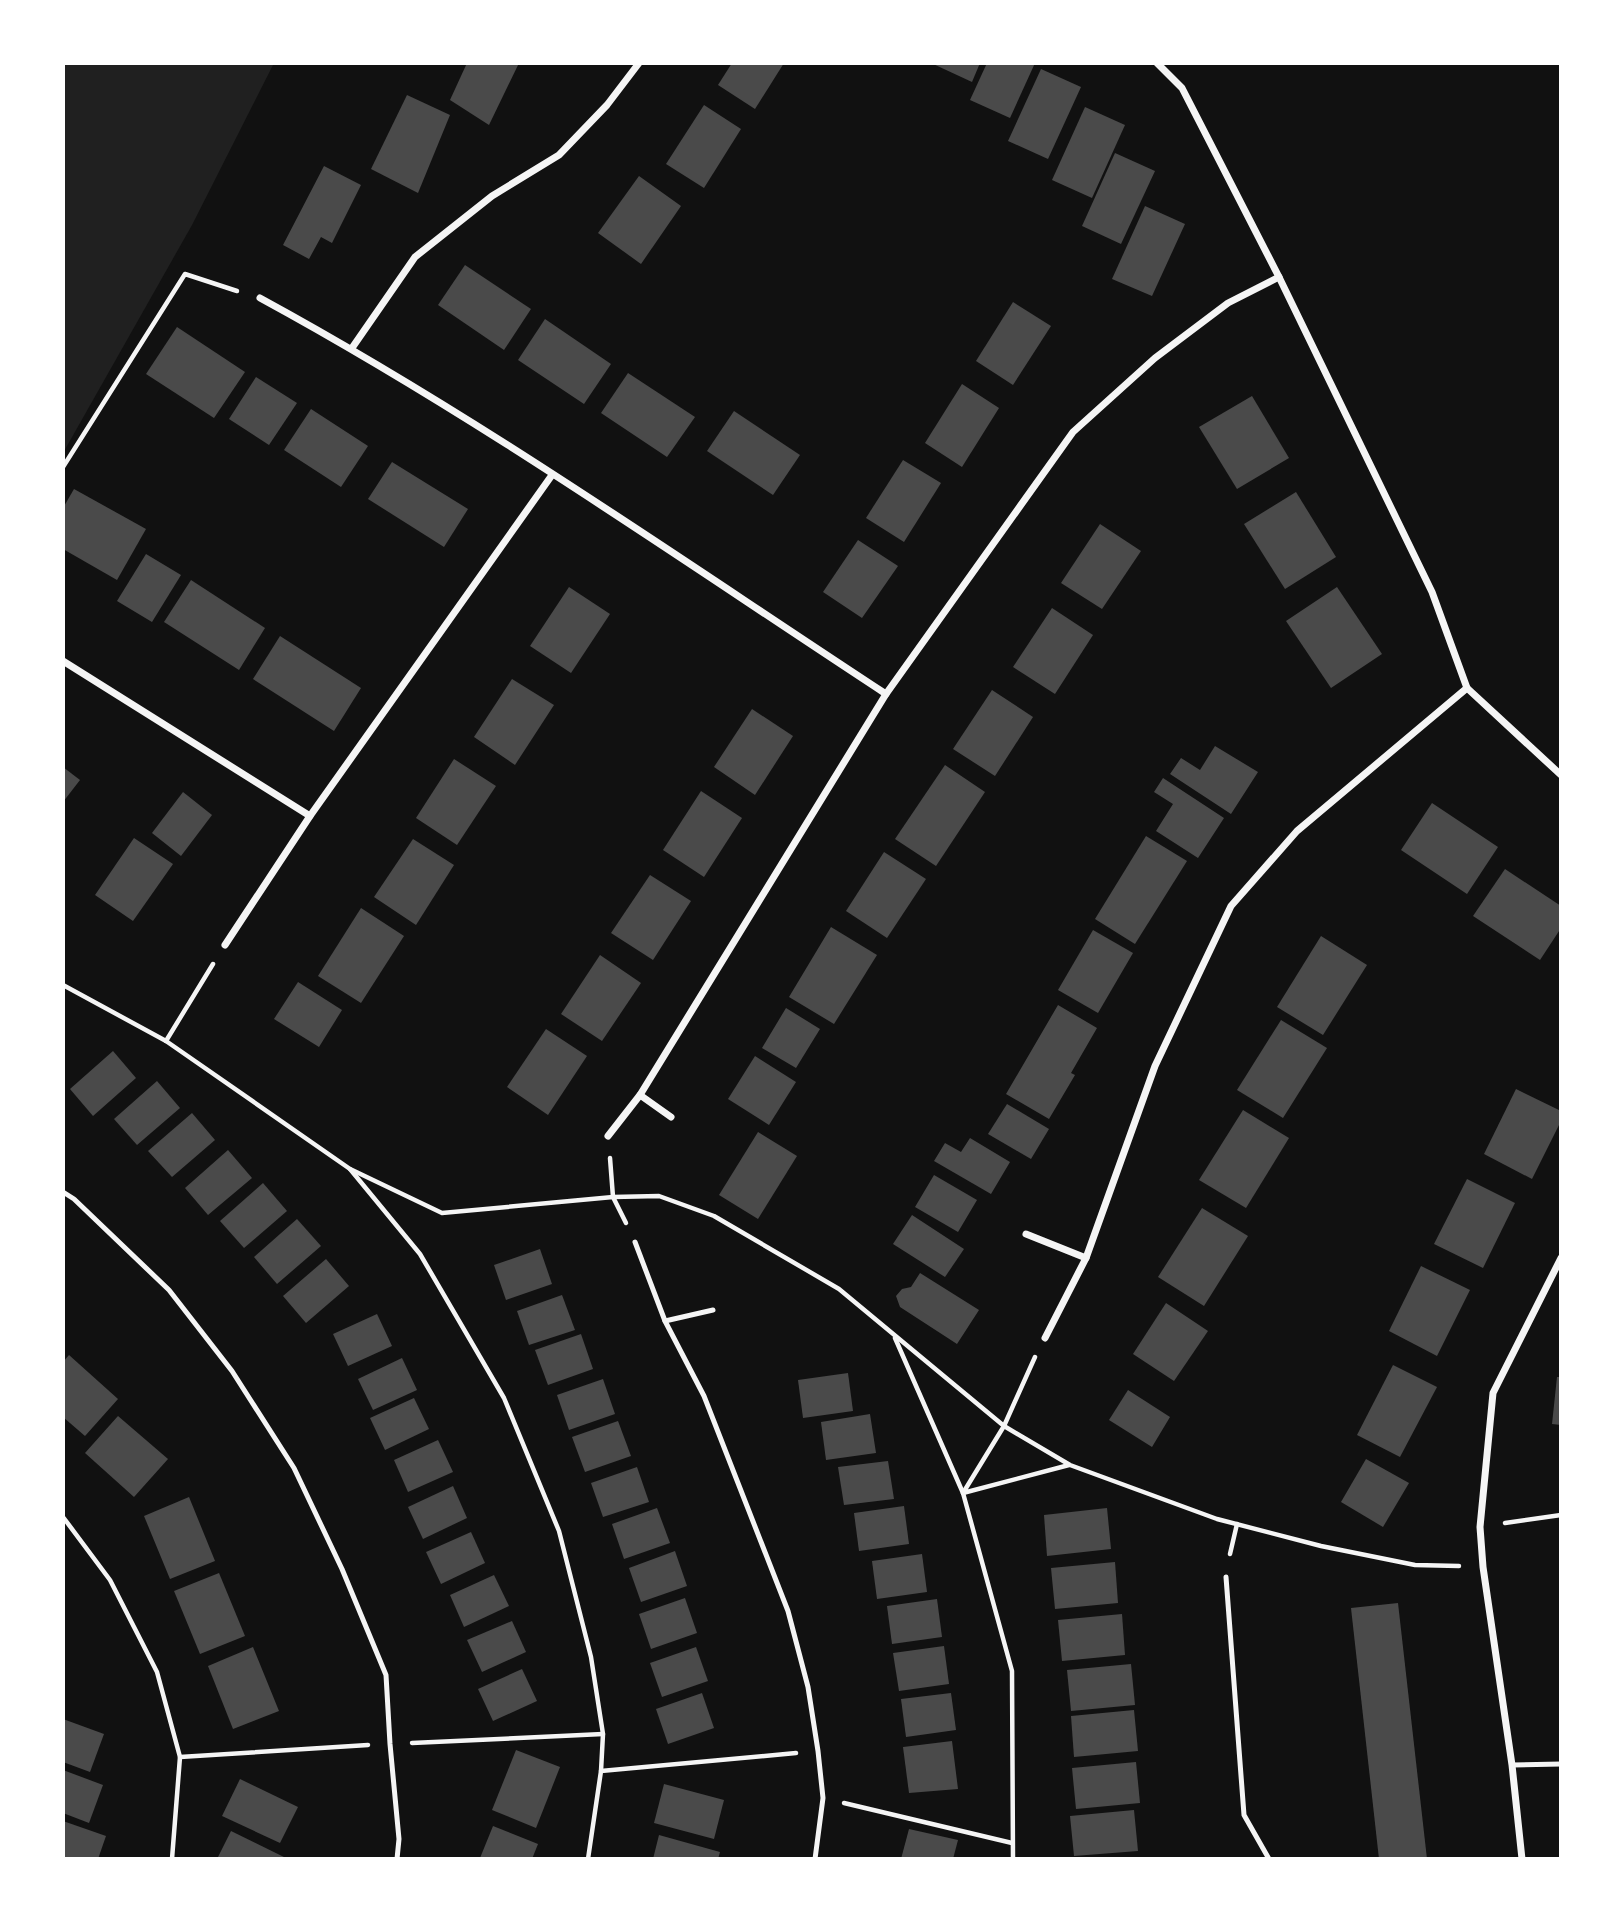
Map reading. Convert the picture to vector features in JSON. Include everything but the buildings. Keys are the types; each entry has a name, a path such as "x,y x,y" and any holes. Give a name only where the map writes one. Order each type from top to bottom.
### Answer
{"street":[{"path":"352,348 415,257 492,196 559,155 607,105 639,63"},
{"path":"1157,63 1182,88 1279,277 1432,592 1467,688 1561,775"},
{"path":"608,1136 640,1095 886,694 1073,432 1155,358 1228,303 1279,277"},
{"path":"260,298 352,348 552,475 886,694"},
{"path":"225,945 310,817 552,475"},
{"path":"63,661 310,817"},
{"path":"1045,1338 1086,1258 1155,1066 1231,906 1297,831 1467,688"},
{"path":"640,1095 671,1117"},
{"path":"1026,1234 1086,1258"},
{"path":"1522,1859 1480,1527 1493,1393 1561,1258"}],"lane":[{"path":"63,1192 74,1199 169,1290 232,1371 293,1468 342,1569 386,1675 399,1839 397,1859"},
{"path":"635,1242 665,1321 704,1396 788,1611 808,1687 818,1751 823,1798 816,1859"},
{"path":"665,1321 713,1310"},
{"path":"1226,1577 1244,1815 1269,1859"},
{"path":"1512,1765 1561,1764"}],"path":[{"path":"63,467 185,274 260,298"},
{"path":"166,1041 225,945"},
{"path":"63,985 166,1041 350,1169 442,1213 613,1197 659,1196 714,1216 839,1289 1004,1426 1069,1465 1237,1524 1321,1546 1415,1565 1483,1567"},
{"path":"608,1136 613,1197"},
{"path":"350,1169 420,1254 504,1398 562,1544 591,1657 603,1734 601,1771 588,1859"},
{"path":"895,1337 963,1493 1012,1671 1013,1859"},
{"path":"963,1493 1004,1426 1045,1338"},
{"path":"963,1493 1069,1465"},
{"path":"1480,1527 1561,1515"},
{"path":"63,1517 110,1580 157,1672 180,1757 172,1859"},
{"path":"1226,1577 1237,1524"},
{"path":"601,1771 818,1751"},
{"path":"823,1798 1012,1843"}],"shaded area":[{"path":"63,63 274,63 192,225 63,453"}]}
